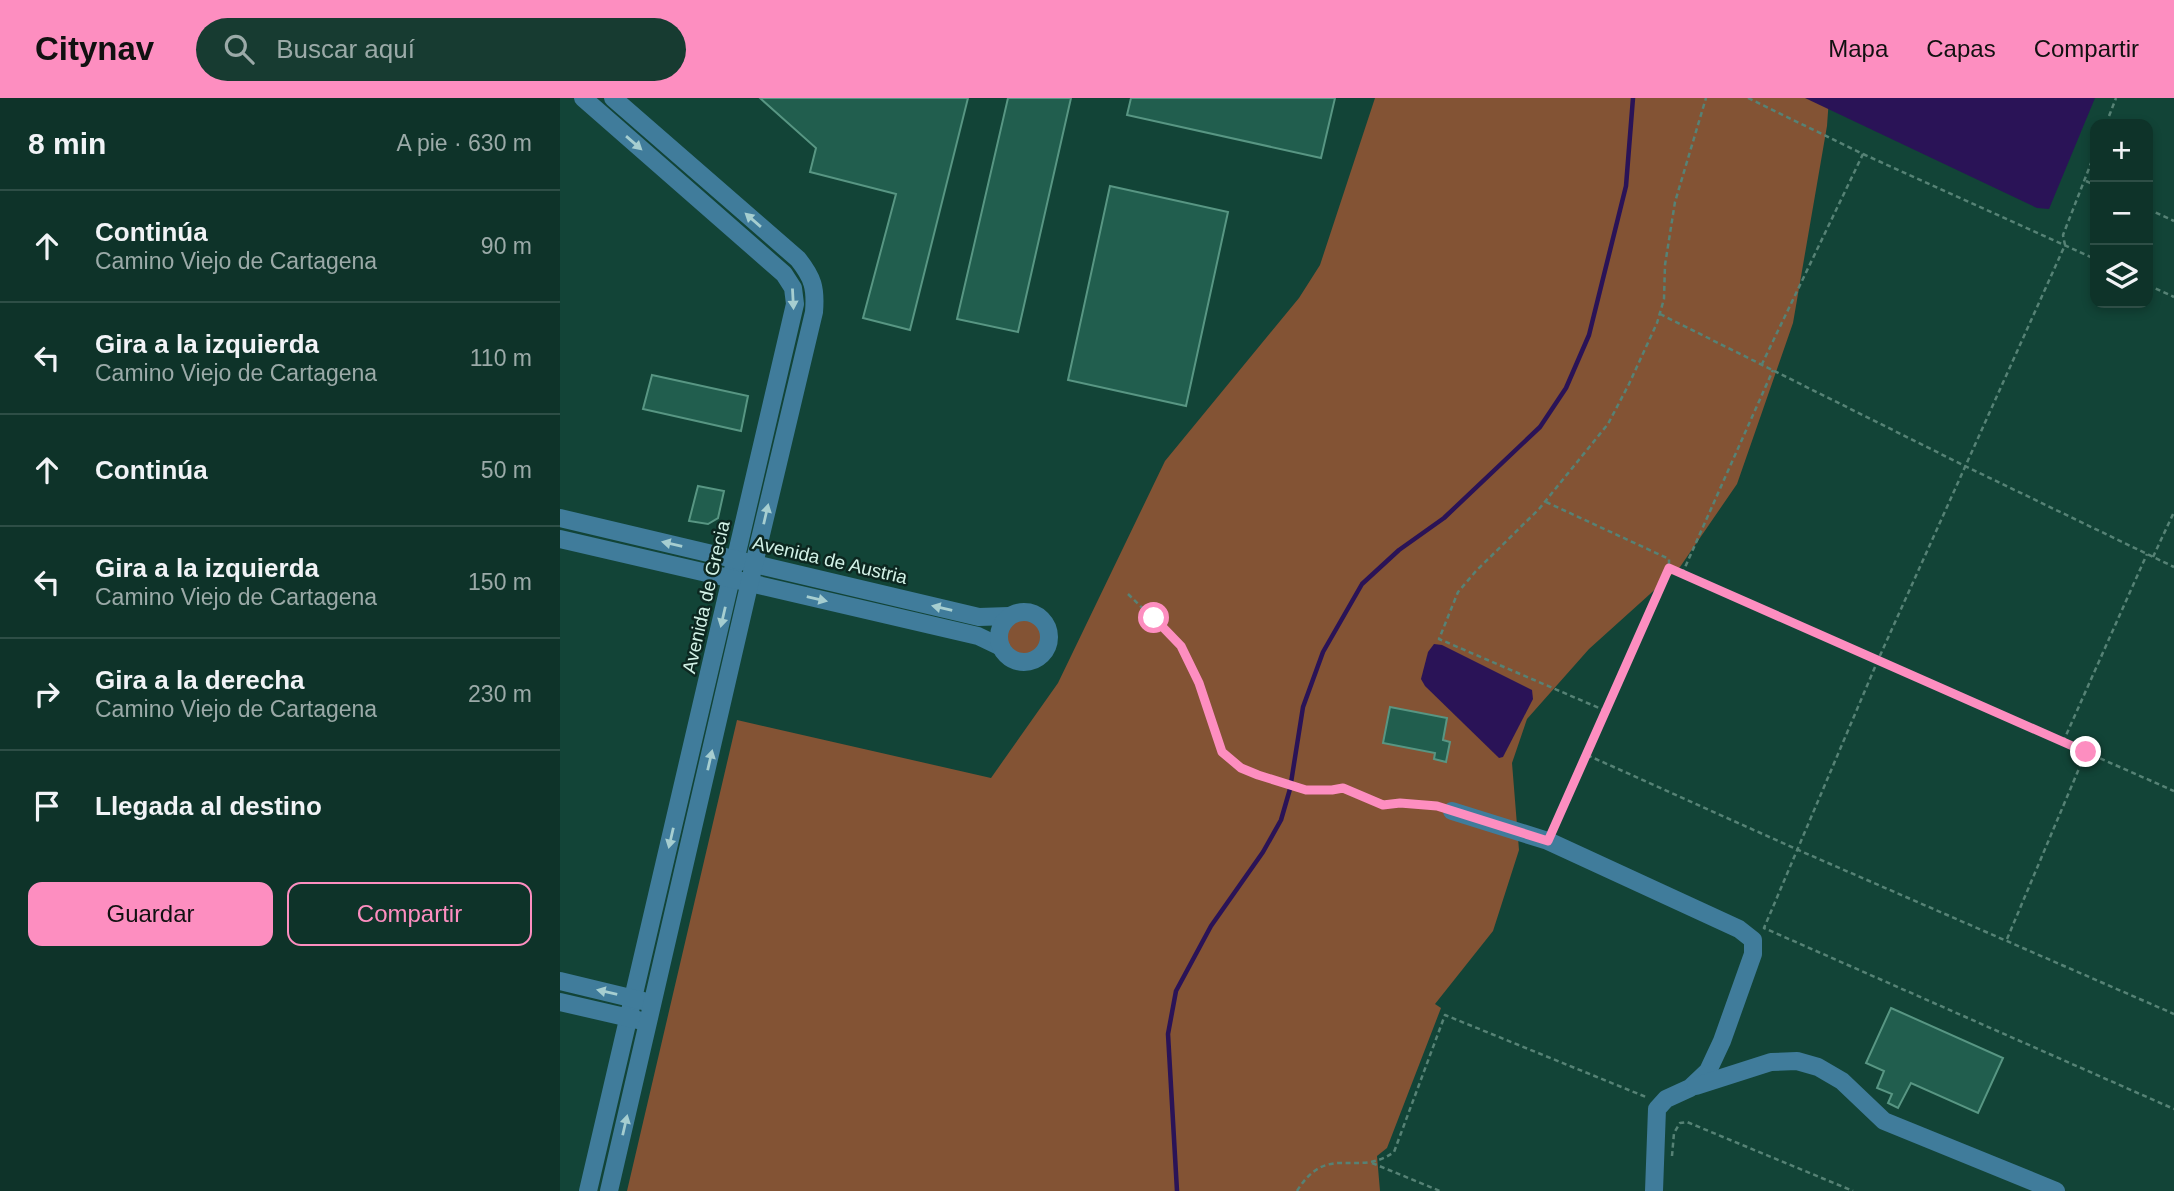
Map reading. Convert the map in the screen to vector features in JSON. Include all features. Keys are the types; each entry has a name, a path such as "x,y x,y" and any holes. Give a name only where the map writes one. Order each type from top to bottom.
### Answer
{"street":[{"name":"Avenida de Grecia","path":"583,98 785,274 793,288 795,304 588,1191"},
{"name":"Avenida de Grecia","path":"609,1191 816,294 810,274 798,259 613,98"},
{"name":"Avenida de Austria","path":"560,518 979,617 1009,616"},
{"path":"560,539 978,636 1001,647 1012,659 1020,662 1037,659 1048,647 1049,630 1033,612 1024,611 1009,616 999,631 1001,647"},
{"path":"1452,811 1548,841 1739,929 1753,940 1753,954 1722,1041 1708,1071 1690,1088"},
{"path":"560,981 653,1003"},
{"path":"560,1002 649,1023"},
{"path":"1654,1191 1657,1109 1666,1099 1690,1088 1771,1062 1797,1061 1818,1067 1842,1081 1884,1121 2056,1191"}],"path":[{"path":"1606,711 1439,639 1458,592 1546,501 1608,424 1629,384 1660,314 1675,202 1706,98"},
{"path":"1748,98 1863,154 2090,258"},
{"path":"2108,119 2116,98"},
{"path":"1762,365 1863,154"},
{"path":"2090,165 2063,235 2065,245 1878,660 1764,929 2174,1109"},
{"path":"2084,180 2090,183"},
{"path":"2153,211 2174,221"},
{"path":"2153,287 2174,297"},
{"path":"1660,314 2174,567"},
{"path":"1682,574 1773,370"},
{"path":"1546,501 1669,559 1669,568 1548,841"},
{"path":"2153,557 2174,512"},
{"path":"2063,742 2147,554"},
{"path":"1669,568 2174,791"},
{"path":"1128,594 1181,646 1199,683 1222,752 1241,768 1296,788 1314,791 1343,788 1383,805 1421,803 1452,811"},
{"path":"2006,940 2086,752"},
{"path":"1587,755 2174,1014"},
{"path":"1297,1191 1306,1176 1325,1164 1383,1160 1394,1152 1445,1015 1642,1096"},
{"path":"1672,1161 1674,1133 1680,1123 1687,1122 1853,1191"},
{"path":"1370,1162 1440,1191"}],"shaded area":[{"path":"1375,98 1829,98 1827,126 1793,323 1737,484 1680,567 1589,649 1527,719 1512,763 1519,850 1493,931 1435,1004 1441,1008 1387,1148 1377,1156 1380,1191 627,1191 737,720 991,778 1058,683 1165,461 1299,298 1320,265"},
{"path":"1805,98 2095,98 2049,209 2037,208"},
{"path":"1024,616 1039,622 1045,637 1039,652 1024,658 1009,652 1003,637 1009,622"},
{"path":"1434,644 1442,645 1532,690 1533,699 1503,757 1499,758 1425,686 1421,679 1428,652"}],"building":[{"path":"760,98 968,98 910,330 863,318 896,194 810,172 816,148"},
{"path":"1008,98 1071,98 1018,332 957,319"},
{"path":"1131,98 1335,98 1321,158 1127,115"},
{"path":"1110,186 1228,212 1186,406 1068,380"},
{"path":"652,375 748,396 741,431 643,409"},
{"path":"698,486 724,491 718,518 708,524 689,521"},
{"path":"1390,707 1447,718 1443,740 1450,742 1446,762 1434,759 1435,753 1383,743"},
{"path":"1891,1008 2003,1058 1978,1113 1911,1083 1898,1108 1888,1103 1892,1094 1877,1088 1884,1071 1866,1063"}],"waterway":[{"path":"1177,1191 1168,1034 1176,991 1211,926 1263,852 1281,820 1290,789 1303,707 1323,652 1362,584 1399,550 1444,518 1540,427 1566,388 1589,335 1626,186 1633,98"}],"route":[{"path":"1154,618 1181,646 1199,683 1222,752 1241,768 1306,790 1343,788 1383,805 1421,803 1437,806 1548,841 1669,568 2086,752"}]}
